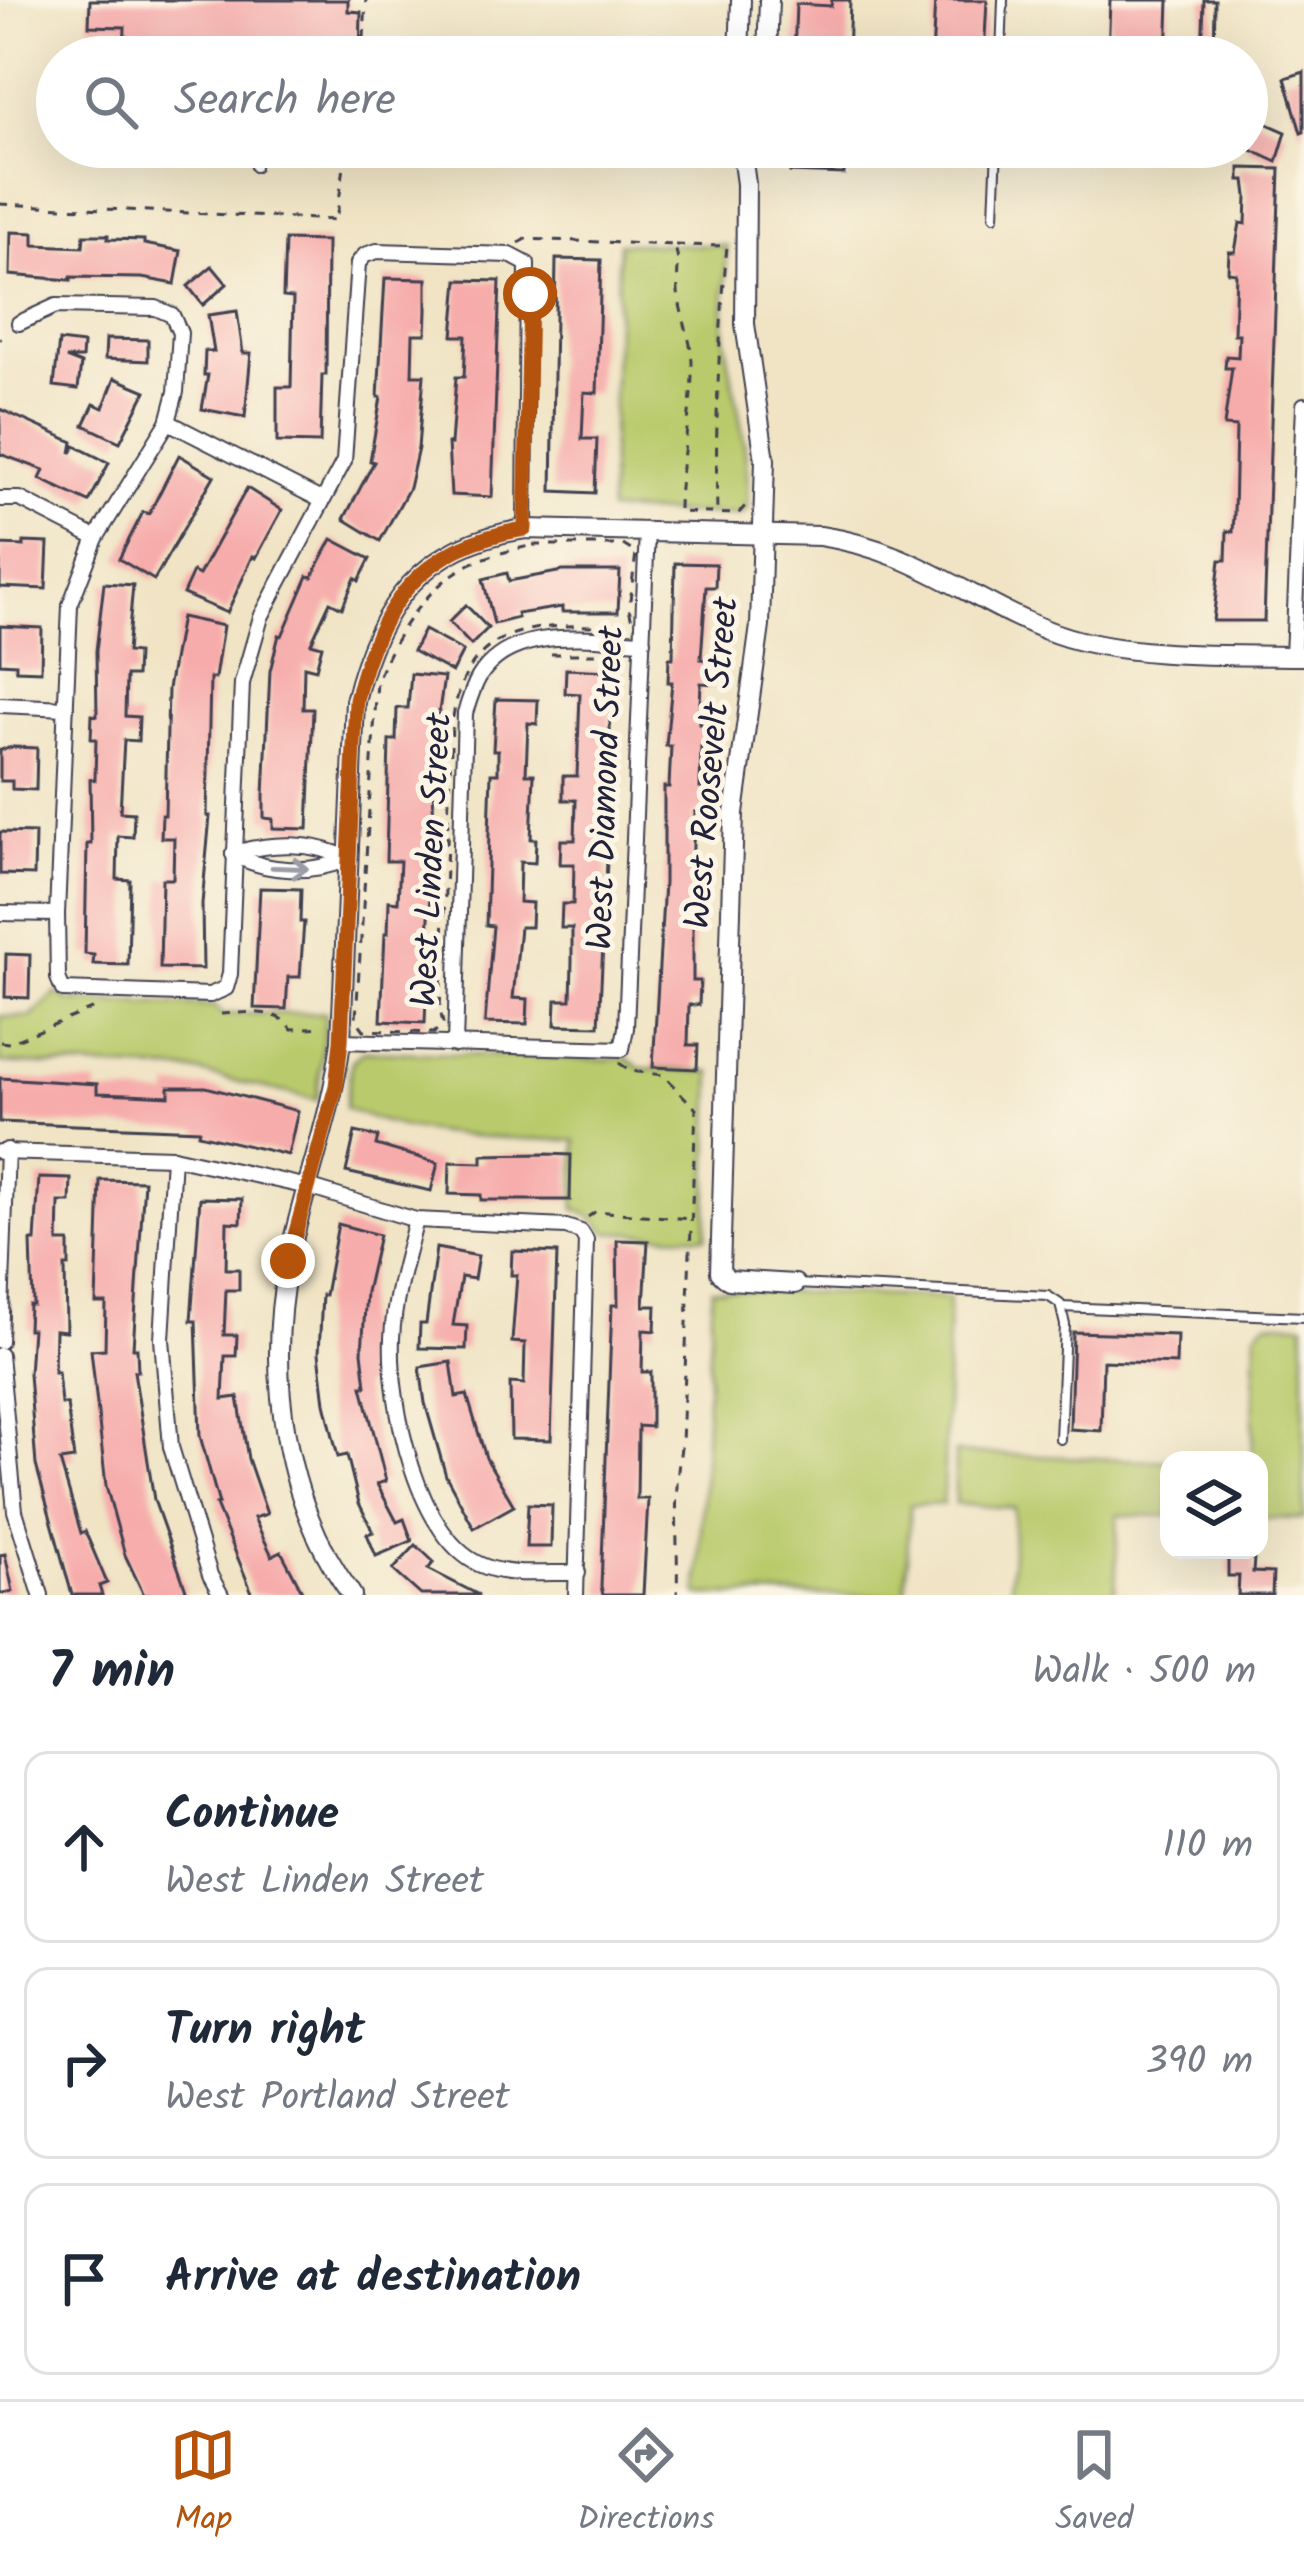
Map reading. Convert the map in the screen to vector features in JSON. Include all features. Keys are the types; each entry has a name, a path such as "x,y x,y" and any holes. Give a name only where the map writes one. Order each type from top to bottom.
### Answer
{"street":[{"path":"740,36 741,0"},
{"path":"767,36 769,0"},
{"name":"West Roosevelt Street","path":"744,168 745,307 765,460 764,533 760,626 734,813 720,1272 729,1280 795,1284"},
{"name":"West Roosevelt Street","path":"746,184 750,168"},
{"path":"19,323 56,306 156,308 172,315 180,333 176,392 168,422 96,538 70,605 57,914 58,978 63,990 210,995 226,988 242,683 261,617 344,461 358,263 365,255 377,251 510,254 527,264 525,529"},
{"path":"352,1595 319,1541 304,1502 284,1417 278,1355 288,1261 336,1086 356,700 367,651 382,619 419,576 478,539 525,529 764,533 820,536 881,549 917,563 1018,618 1078,640 1138,649 1298,656 1304,405"},
{"path":"168,422 321,500"},
{"path":"0,499 20,499 96,538"},
{"name":"West Diamond Street","path":"620,1055 628,1005 647,530"},
{"name":"West Linden Street","path":"455,1046 465,713 478,678 497,656 520,644 556,639 643,641"},
{"path":"0,705 66,708"},
{"path":"233,854 257,846 325,847 348,859"},
{"path":"0,913 57,914"},
{"path":"341,1041 620,1055"},
{"path":"0,1341 3,1151 172,1156 308,1187 416,1220 585,1224 576,1595"},
{"path":"172,1156 162,1339 171,1447 210,1575 221,1595"},
{"path":"416,1220 397,1297 392,1341 395,1408 422,1495 451,1544 485,1567 578,1573"},
{"path":"0,1355 8,1514 41,1595"}],"lane":[{"path":"1002,36 1003,0"},
{"path":"994,216 996,168"},
{"path":"795,1284 1048,1296 1061,1307 1065,1325 1060,1439"},
{"path":"1061,1307 1304,1317"}],"path":[{"path":"363,36 365,0"},
{"path":"0,204 336,220 348,168"},
{"path":"517,244 526,239 727,246 719,295 717,515"},
{"path":"672,245 680,257 678,293 689,329 692,364 679,512 738,514 748,497"},
{"path":"539,654 624,654"},
{"path":"0,1042 94,1009"},
{"path":"221,1014 273,1014 284,1018 292,1029 323,1027"},
{"path":"620,1055 631,1071 662,1075 695,1108 682,1443 674,1486 676,1595"},
{"path":"585,1224 596,1211 693,1220"}],"green space":[{"path":"619,243 727,246 726,337 747,468 747,509 741,515 609,511"},
{"path":"56,993 70,1001 215,1006 221,1014 326,1013 317,1100 193,1071 0,1063 0,1016 31,1017"},
{"path":"364,1051 625,1057 640,1068 712,1072 706,1237 606,1232 594,1218 575,1209 576,1141 429,1131 345,1108 352,1061"},
{"path":"712,1289 949,1298 943,1504 910,1505 905,1595 698,1595"},
{"path":"1266,1322 1304,1323 1304,1519 1268,1518 1268,1451 1252,1451 1256,1333"},
{"path":"955,1453 1160,1461 1160,1516 1118,1515 1115,1595 1010,1595 1014,1508 955,1504"}],"building":[{"path":"90,0 348,0 348,11 361,12 360,36 125,36 125,27 89,26"},
{"path":"832,0 850,0 849,36 795,36 796,4 831,6"},
{"path":"935,0 987,0 985,36 933,36"},
{"path":"1110,0 1169,0 1168,36 1109,36"},
{"path":"1204,0 1215,0 1214,36 1203,36"},
{"path":"1304,72 1304,132 1301,133 1285,78"},
{"path":"1268,124 1286,132 1277,162 1268,158"},
{"path":"790,168 844,168 844,174 790,172"},
{"path":"1240,168 1280,169 1264,621 1213,621 1220,560 1226,560 1227,531 1233,532 1236,427 1224,426 1232,368 1225,368 1226,356 1238,357 1236,273 1228,272 1229,252 1235,252 1240,223 1246,224 1247,196"},
{"path":"11,232 34,233 34,245 83,247 84,235 108,235 108,239 144,240 144,244 181,251 175,284 142,278 71,280 10,275"},
{"path":"285,240 327,241 326,375 322,375 320,443 277,442 277,387 291,387 293,298 283,297"},
{"path":"556,259 601,260 597,393 584,392 582,439 597,439 595,493 552,491"},
{"path":"212,266 227,284 203,305 188,286"},
{"path":"385,278 427,279 427,311 426,334 413,334 412,375 424,375 418,448 409,488 380,541 344,519 374,462 370,461 381,397"},
{"path":"458,280 500,281 492,497 451,495 448,443 456,377 464,377 466,336 453,336"},
{"path":"237,311 243,353 251,353 245,417 202,409 208,375 204,375 205,351 214,352 208,315"},
{"path":"106,339 148,340 148,361 105,359"},
{"path":"59,341 83,344 82,358 66,358 81,364 78,389 54,386"},
{"path":"115,378 146,391 120,442 84,425 94,404 103,408"},
{"path":"0,409 73,442 71,453 75,446 109,463 89,502 40,479 44,470 0,454"},
{"path":"179,455 214,476 154,580 119,559"},
{"path":"247,488 282,510 256,558 253,556 227,613 183,594 193,572 199,575"},
{"path":"332,539 370,559 342,608 330,602 311,643 322,646 316,669 304,666 303,709 313,709 308,829 273,828 273,819 264,818 270,671 279,635"},
{"path":"24,542 48,543 46,589 0,587 0,545 24,546"},
{"path":"675,563 716,564 715,587 706,587 701,659 715,660 714,684 701,683 699,724 712,724 712,748 701,747 700,788 710,788 709,812 695,812 693,844 692,884 706,884 705,908 693,908 693,981 700,981 699,1005 689,1005 688,1045 698,1045 697,1069 653,1067 664,883 664,787 669,787 671,746 666,746"},
{"path":"563,571 620,571 618,612 562,612 562,607 517,614 518,618 494,624 483,579 507,573 509,581"},
{"path":"104,583 133,585 127,652 137,653 136,676 126,676 125,716 139,717 138,741 124,740 120,812 134,813 133,837 118,836 117,879 130,880 128,965 93,964 94,955 85,954 90,779 95,780 92,715 97,716 96,651"},
{"path":"466,605 488,628 471,645 449,622"},
{"path":"181,617 223,626 215,678 210,678 203,969 160,968 162,879 173,879 174,838 161,838 168,689"},
{"path":"0,626 42,628 41,671 16,670 16,664 0,663"},
{"path":"424,630 463,651 452,672 413,651"},
{"path":"566,669 609,671 611,778 599,1026 555,1025 556,1000 571,1000 572,928 561,928 562,904 573,904 574,864 560,864 561,840 575,840 576,800 563,800 563,776 577,776 580,694 565,693"},
{"path":"411,674 444,677 436,732 425,1023 381,1021 385,933 389,901 398,902 400,861 386,861 389,740 396,740 397,708 408,708"},
{"path":"496,699 538,700 537,724 528,723 526,774 534,774 531,839 536,839 535,863 520,862 519,902 532,903 531,927 520,927 513,998 528,999 527,1024 485,1023 493,926 486,925 491,773 498,773 498,750 493,750"},
{"path":"37,748 36,790 12,789 12,781 0,781 0,750"},
{"path":"0,832 35,833 34,875 0,874"},
{"path":"260,888 301,889 300,977 288,977 286,1009 254,1008"},
{"path":"6,954 30,955 29,998 5,997"},
{"path":"0,1078 97,1084 97,1093 169,1096 169,1087 206,1087 298,1111 288,1155 198,1134 199,1130 0,1122"},
{"path":"355,1132 378,1137 376,1145 438,1163 431,1191 346,1172"},
{"path":"482,1155 571,1155 570,1200 481,1200 481,1195 449,1194 450,1162 482,1163"},
{"path":"39,1178 71,1179 70,1202 59,1202 58,1242 69,1242 69,1266 65,1266 66,1331 55,1330 54,1372 58,1372 61,1404 67,1404 74,1459 60,1461 81,1533 85,1531 107,1583 99,1586 102,1595 72,1595 36,1465 29,1374 32,1329 28,1329"},
{"path":"100,1180 144,1181 133,1348 137,1348 138,1371 134,1371 154,1500 186,1590 175,1595 144,1595 125,1555 106,1486 91,1350 105,1349 106,1303 96,1303"},
{"path":"200,1198 242,1199 241,1223 227,1222 226,1269 239,1269 239,1290 226,1290 224,1335 237,1335 236,1356 225,1356 223,1399 238,1397 248,1459 267,1514 254,1518 272,1556 281,1551 304,1595 253,1595 216,1505 200,1436 196,1321 191,1321"},
{"path":"338,1224 379,1235 366,1292 362,1352 366,1386 362,1386 386,1481 377,1484 397,1522 404,1519 412,1541 376,1556 367,1534 373,1532 359,1503 347,1455 338,1457 319,1353 322,1295"},
{"path":"617,1240 648,1241 644,1306 656,1306 655,1331 643,1330 642,1372 651,1372 651,1427 638,1426 637,1499 648,1499 643,1595 603,1595 601,1586 612,1305 618,1305"},
{"path":"436,1248 478,1256 474,1279 461,1277 453,1325 467,1326 466,1349 419,1348"},
{"path":"512,1251 557,1253 551,1440 511,1439 510,1383 524,1384 525,1343 512,1342 517,1275 511,1275"},
{"path":"1073,1332 1177,1335 1176,1364 1103,1361 1101,1431 1070,1429"},
{"path":"451,1362 456,1397 467,1395 486,1458 514,1506 474,1528 446,1476 420,1367"},
{"path":"528,1504 552,1505 551,1547 526,1547"},
{"path":"416,1545 434,1562 428,1569 479,1595 421,1595 393,1570"},
{"path":"5,1554 13,1591 0,1594 0,1555"},
{"path":"1228,1559 1254,1559 1253,1572 1273,1573 1272,1595 1238,1595 1239,1576 1228,1576"}],"route":[{"path":"288,1261 336,1086 356,700 367,651 382,619 419,576 478,539 525,529 530,294"}]}
